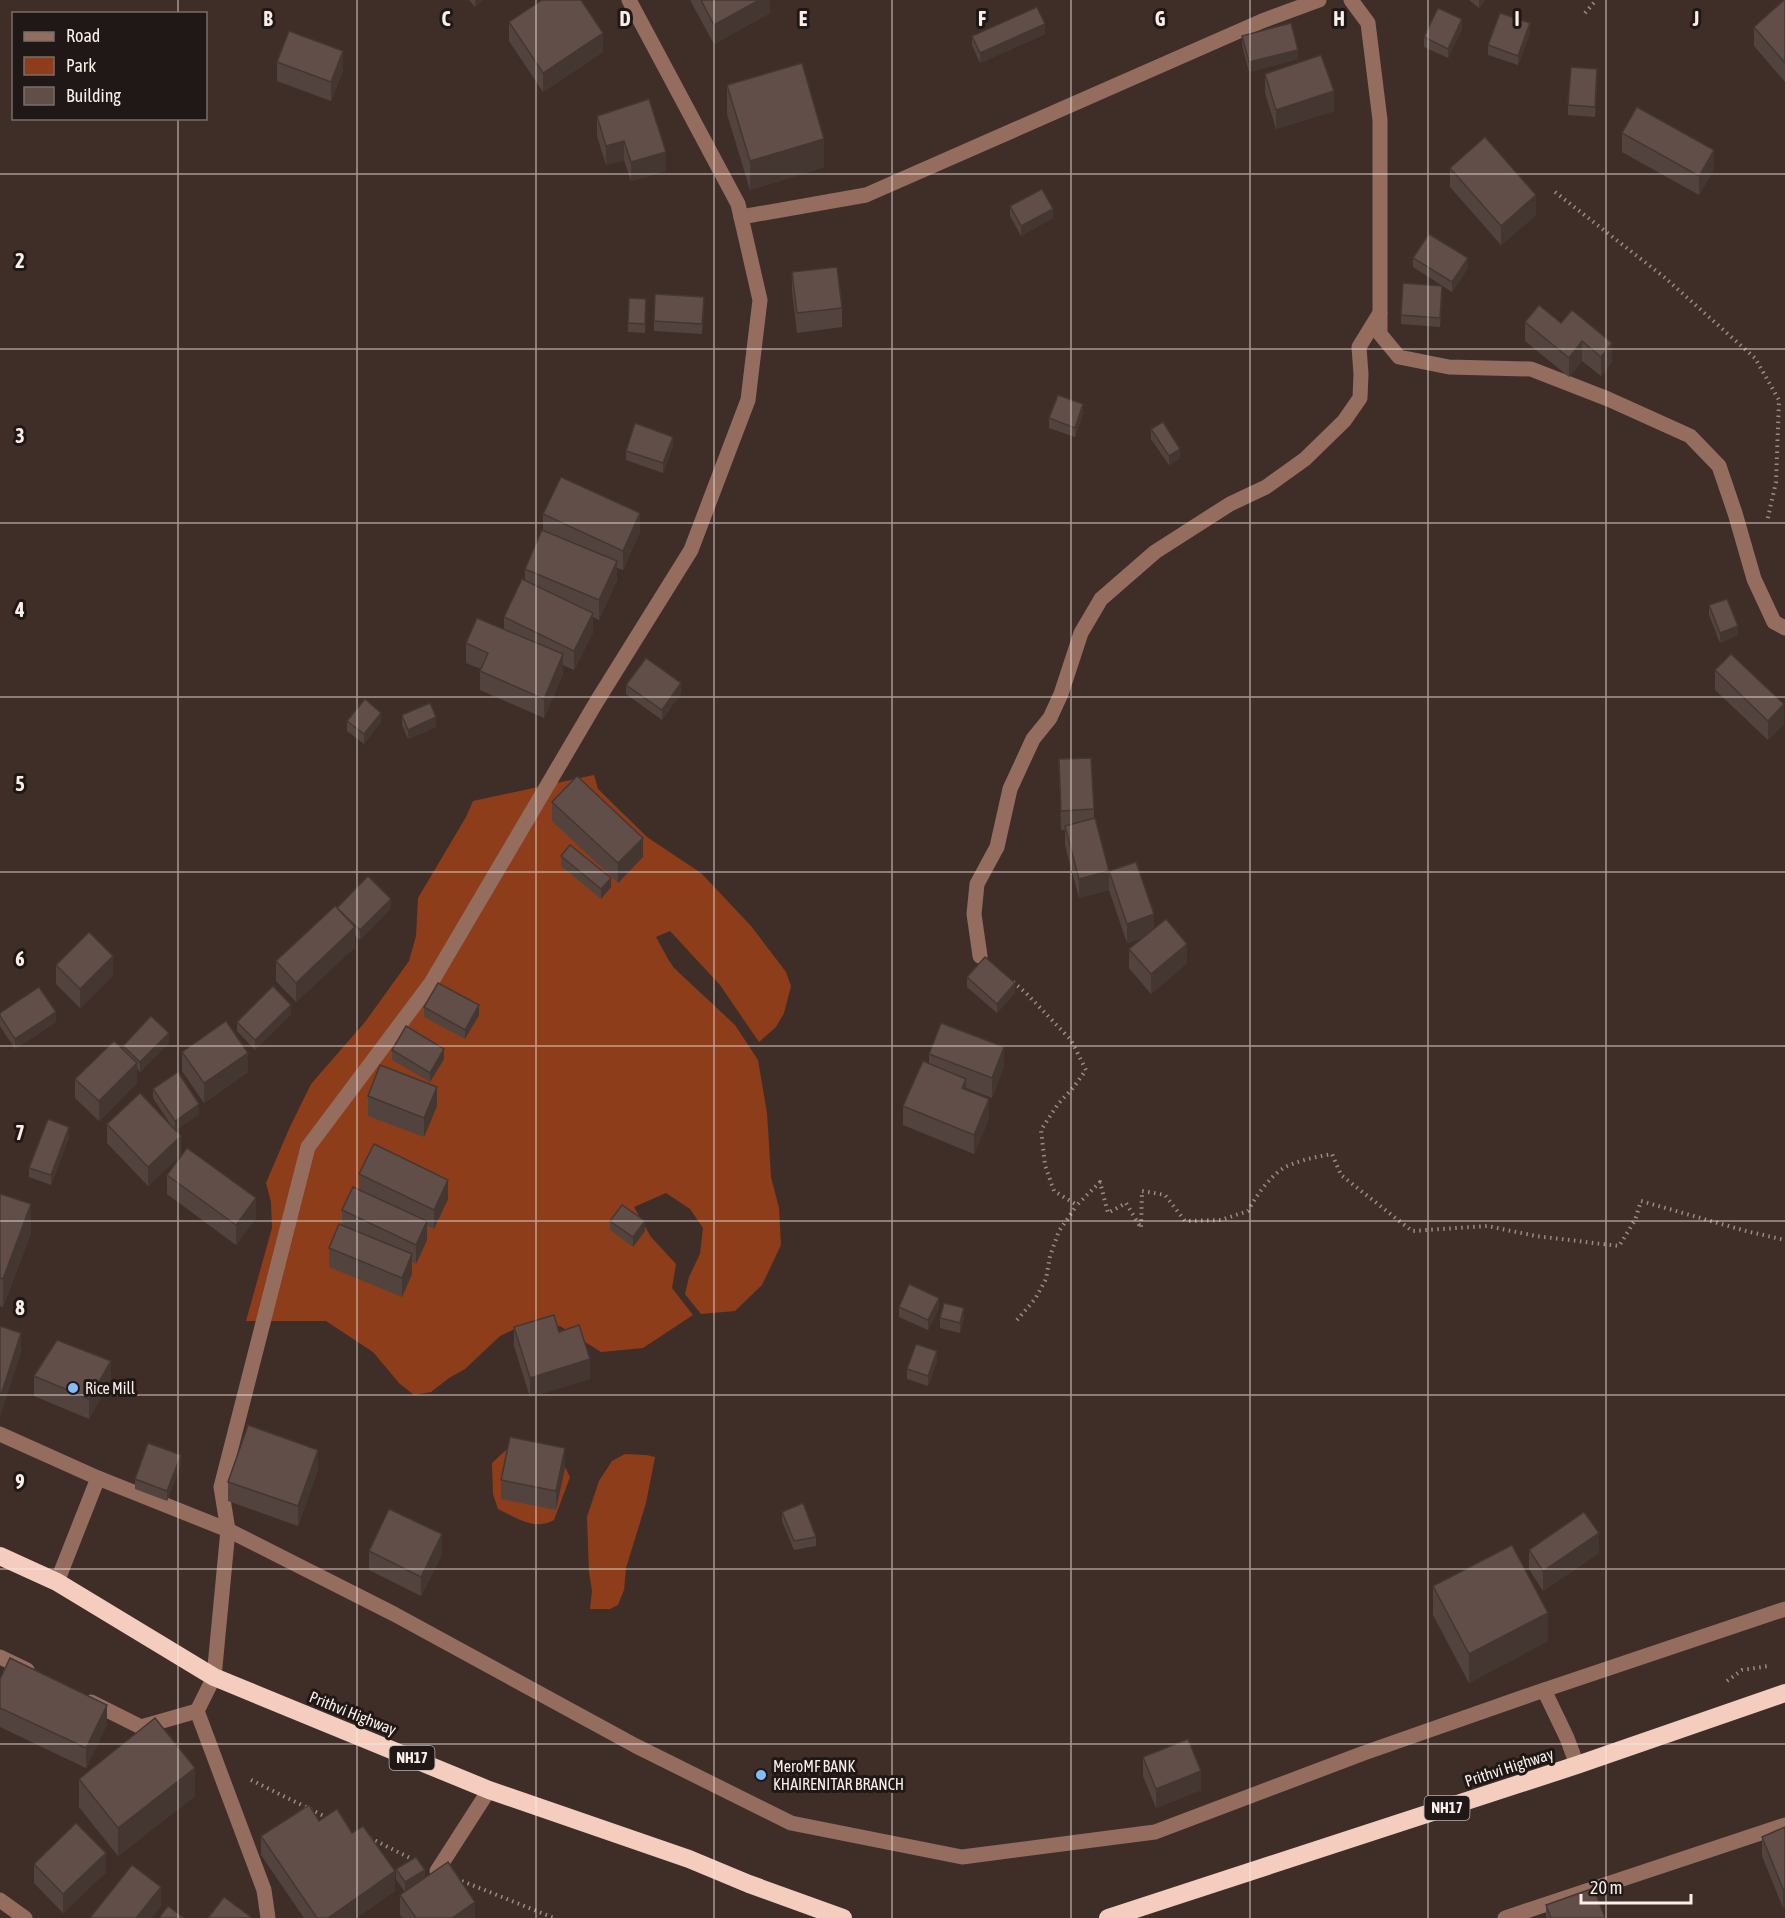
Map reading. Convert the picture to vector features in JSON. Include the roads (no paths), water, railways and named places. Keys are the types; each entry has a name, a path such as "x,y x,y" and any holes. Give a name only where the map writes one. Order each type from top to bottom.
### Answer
{"highway":[{"name":"Prithvi Highway","path":"0,1556 57,1582 214,1677 489,1790 689,1859 749,1884 843,1918"},
{"name":"Prithvi Highway","path":"1108,1918 1578,1765 1785,1693"}],"street":[{"path":"81,1697 141,1727 196,1712 214,1677 228,1530 221,1487 308,1147 430,983 597,701 691,550 748,400 760,300 738,204 629,0"},
{"path":"741,217 866,195 1251,26 1319,0"},
{"path":"1351,0 1368,23 1380,120 1380,334 1399,357 1449,367 1531,369 1608,399 1690,436 1719,466 1736,513 1754,579 1774,622 1785,628"},
{"path":"980,956 974,914 977,884 996,847 1010,789 1033,739 1050,718 1081,633 1101,599 1155,552 1230,504 1266,487 1305,459 1344,421 1360,398 1359,346 1380,313"},
{"path":"0,1434 98,1478 228,1530 394,1614 636,1746 791,1823 962,1857 1155,1832 1364,1753 1785,1609"},
{"path":"57,1582 98,1478"},
{"path":"0,1657 40,1677"},
{"path":"1544,1690 1578,1765"},
{"path":"196,1712 264,1890 268,1918"},
{"path":"437,1871 489,1790"},
{"path":"1505,1918 1785,1825"},
{"path":"0,1899 25,1918"}],"place":[{"name":"Rice Mill","path":"73,1388"},
{"name":"MeroMF BANK KHAIRENITAR BRANCH","path":"761,1775"}]}
